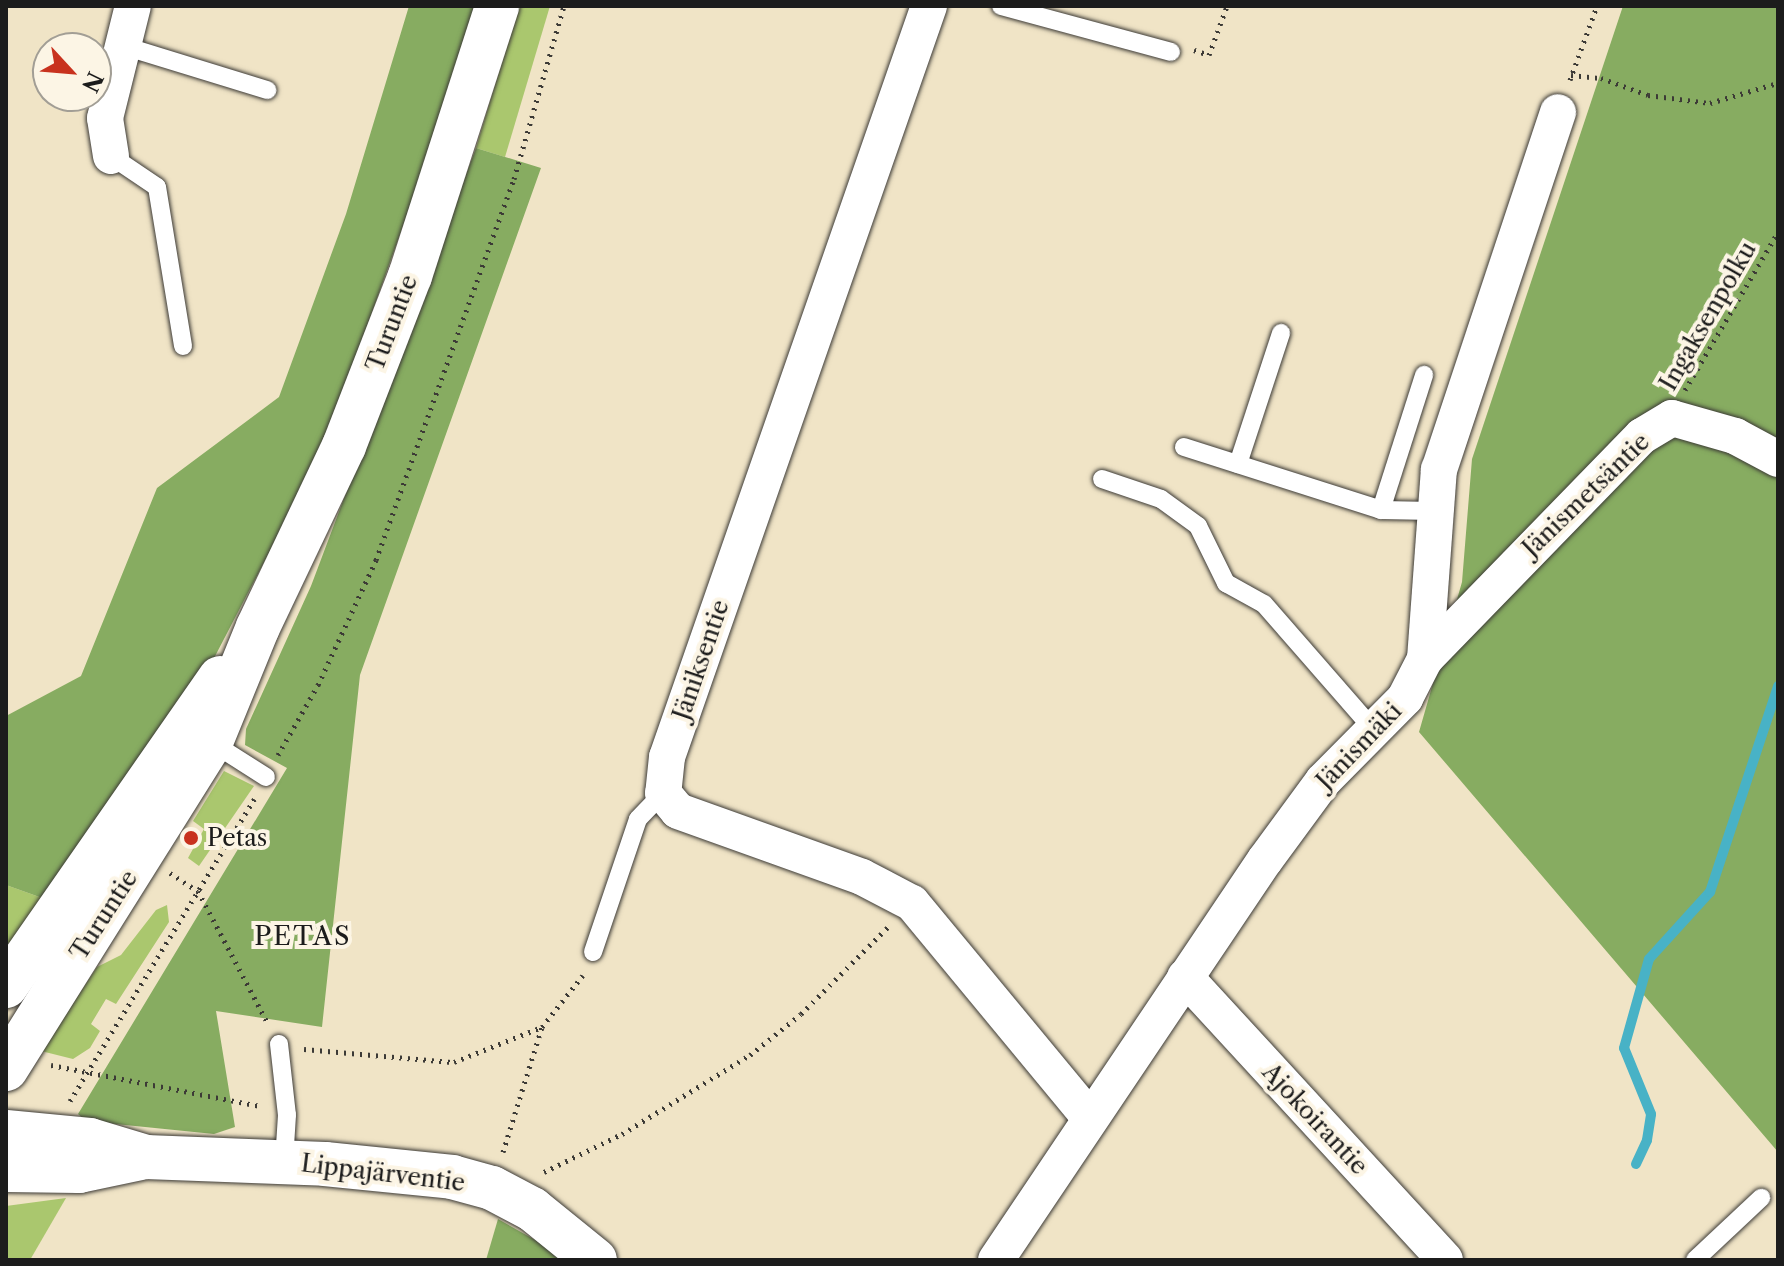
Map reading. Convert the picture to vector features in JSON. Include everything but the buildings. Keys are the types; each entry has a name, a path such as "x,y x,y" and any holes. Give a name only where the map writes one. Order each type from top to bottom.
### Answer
{"main road":[{"name":"Turuntie","path":"6,1069 258,627 344,446 410,276 497,6"},
{"name":"Turuntie","path":"6,986 199,732"},
{"name":"Lippajärventie","path":"26,1134 90,1140 146,1157"},
{"name":"Lippajärventie","path":"6,1170 79,1171 146,1157 284,1162 452,1177 492,1188 532,1209 595,1260"}],"street":[{"path":"111,156 105,118 133,6"},
{"name":"Jäniksentie","path":"663,793 667,757 929,6"},
{"name":"Jänismäki","path":"996,1260 1089,1117 1323,781 1405,698 1425,659 1439,470 1558,112"},
{"name":"Jänismetsäntie","path":"1425,659 1642,436 1672,418 1735,436 1778,459"},
{"path":"663,793 678,811 862,877 912,903 1089,1117"},
{"name":"Ajokoirantie","path":"1185,977 1445,1260"}],"lane":[{"path":"1001,6 1171,52"},
{"path":"124,46 267,90"},
{"path":"111,156 157,187 183,346"},
{"path":"1238,464 1281,333"},
{"path":"1381,510 1424,375"},
{"path":"1184,447 1381,510 1434,511"},
{"path":"1102,479 1161,499 1198,526 1226,583 1264,604 1374,730"},
{"path":"199,732 266,777"},
{"path":"593,952 638,819 663,793"},
{"path":"279,1044 287,1115 284,1162"},
{"path":"1695,1260 1761,1198"}],"path":[{"path":"26,1134 198,891 318,685 376,560 514,179 564,6"},
{"path":"1171,52 1183,46 1209,55 1227,6"},
{"path":"1558,112 1597,6"},
{"path":"1571,75 1601,78 1648,95 1710,103 1778,83"},
{"name":"Ingaksenpolku","path":"1672,418 1699,361 1778,232"},
{"path":"169,872 198,891 279,1044 454,1062 542,1027"},
{"path":"535,1176 622,1134 750,1055 801,1014 912,903"},
{"path":"492,1188 542,1027 582,977 593,952"}],"green space":[{"path":"409,6 475,6 433,142 323,449 212,662 45,899 6,885 6,716 81,676 157,488 279,397 346,214"},
{"path":"519,6 550,6 505,157 476,148"},
{"path":"1623,6 1778,6 1778,1152 1419,732 1462,582 1472,459"},
{"path":"476,148 541,168 360,675 322,1027 216,1011 235,1127 214,1134 86,1121 78,1114 287,768 245,745 246,729 311,586"},
{"path":"224,771 254,786 199,866 188,858 204,829 193,821"},
{"path":"6,885 45,899 6,963"},
{"path":"167,905 169,922 116,1004 106,999 91,1024 100,1031 90,1048 73,1059 41,1051 97,967 121,955 156,910"},
{"path":"66,1198 30,1260 6,1260 6,1206"},
{"path":"498,1219 553,1250 564,1260 486,1260"}],"waterway":[{"path":"1636,1164 1647,1140 1651,1114 1624,1048 1649,959 1710,892 1778,686"}],"place":[{"name":"Petas","path":"191,838"}],"district":[{"name":"PETAS","path":"303,937"}]}
